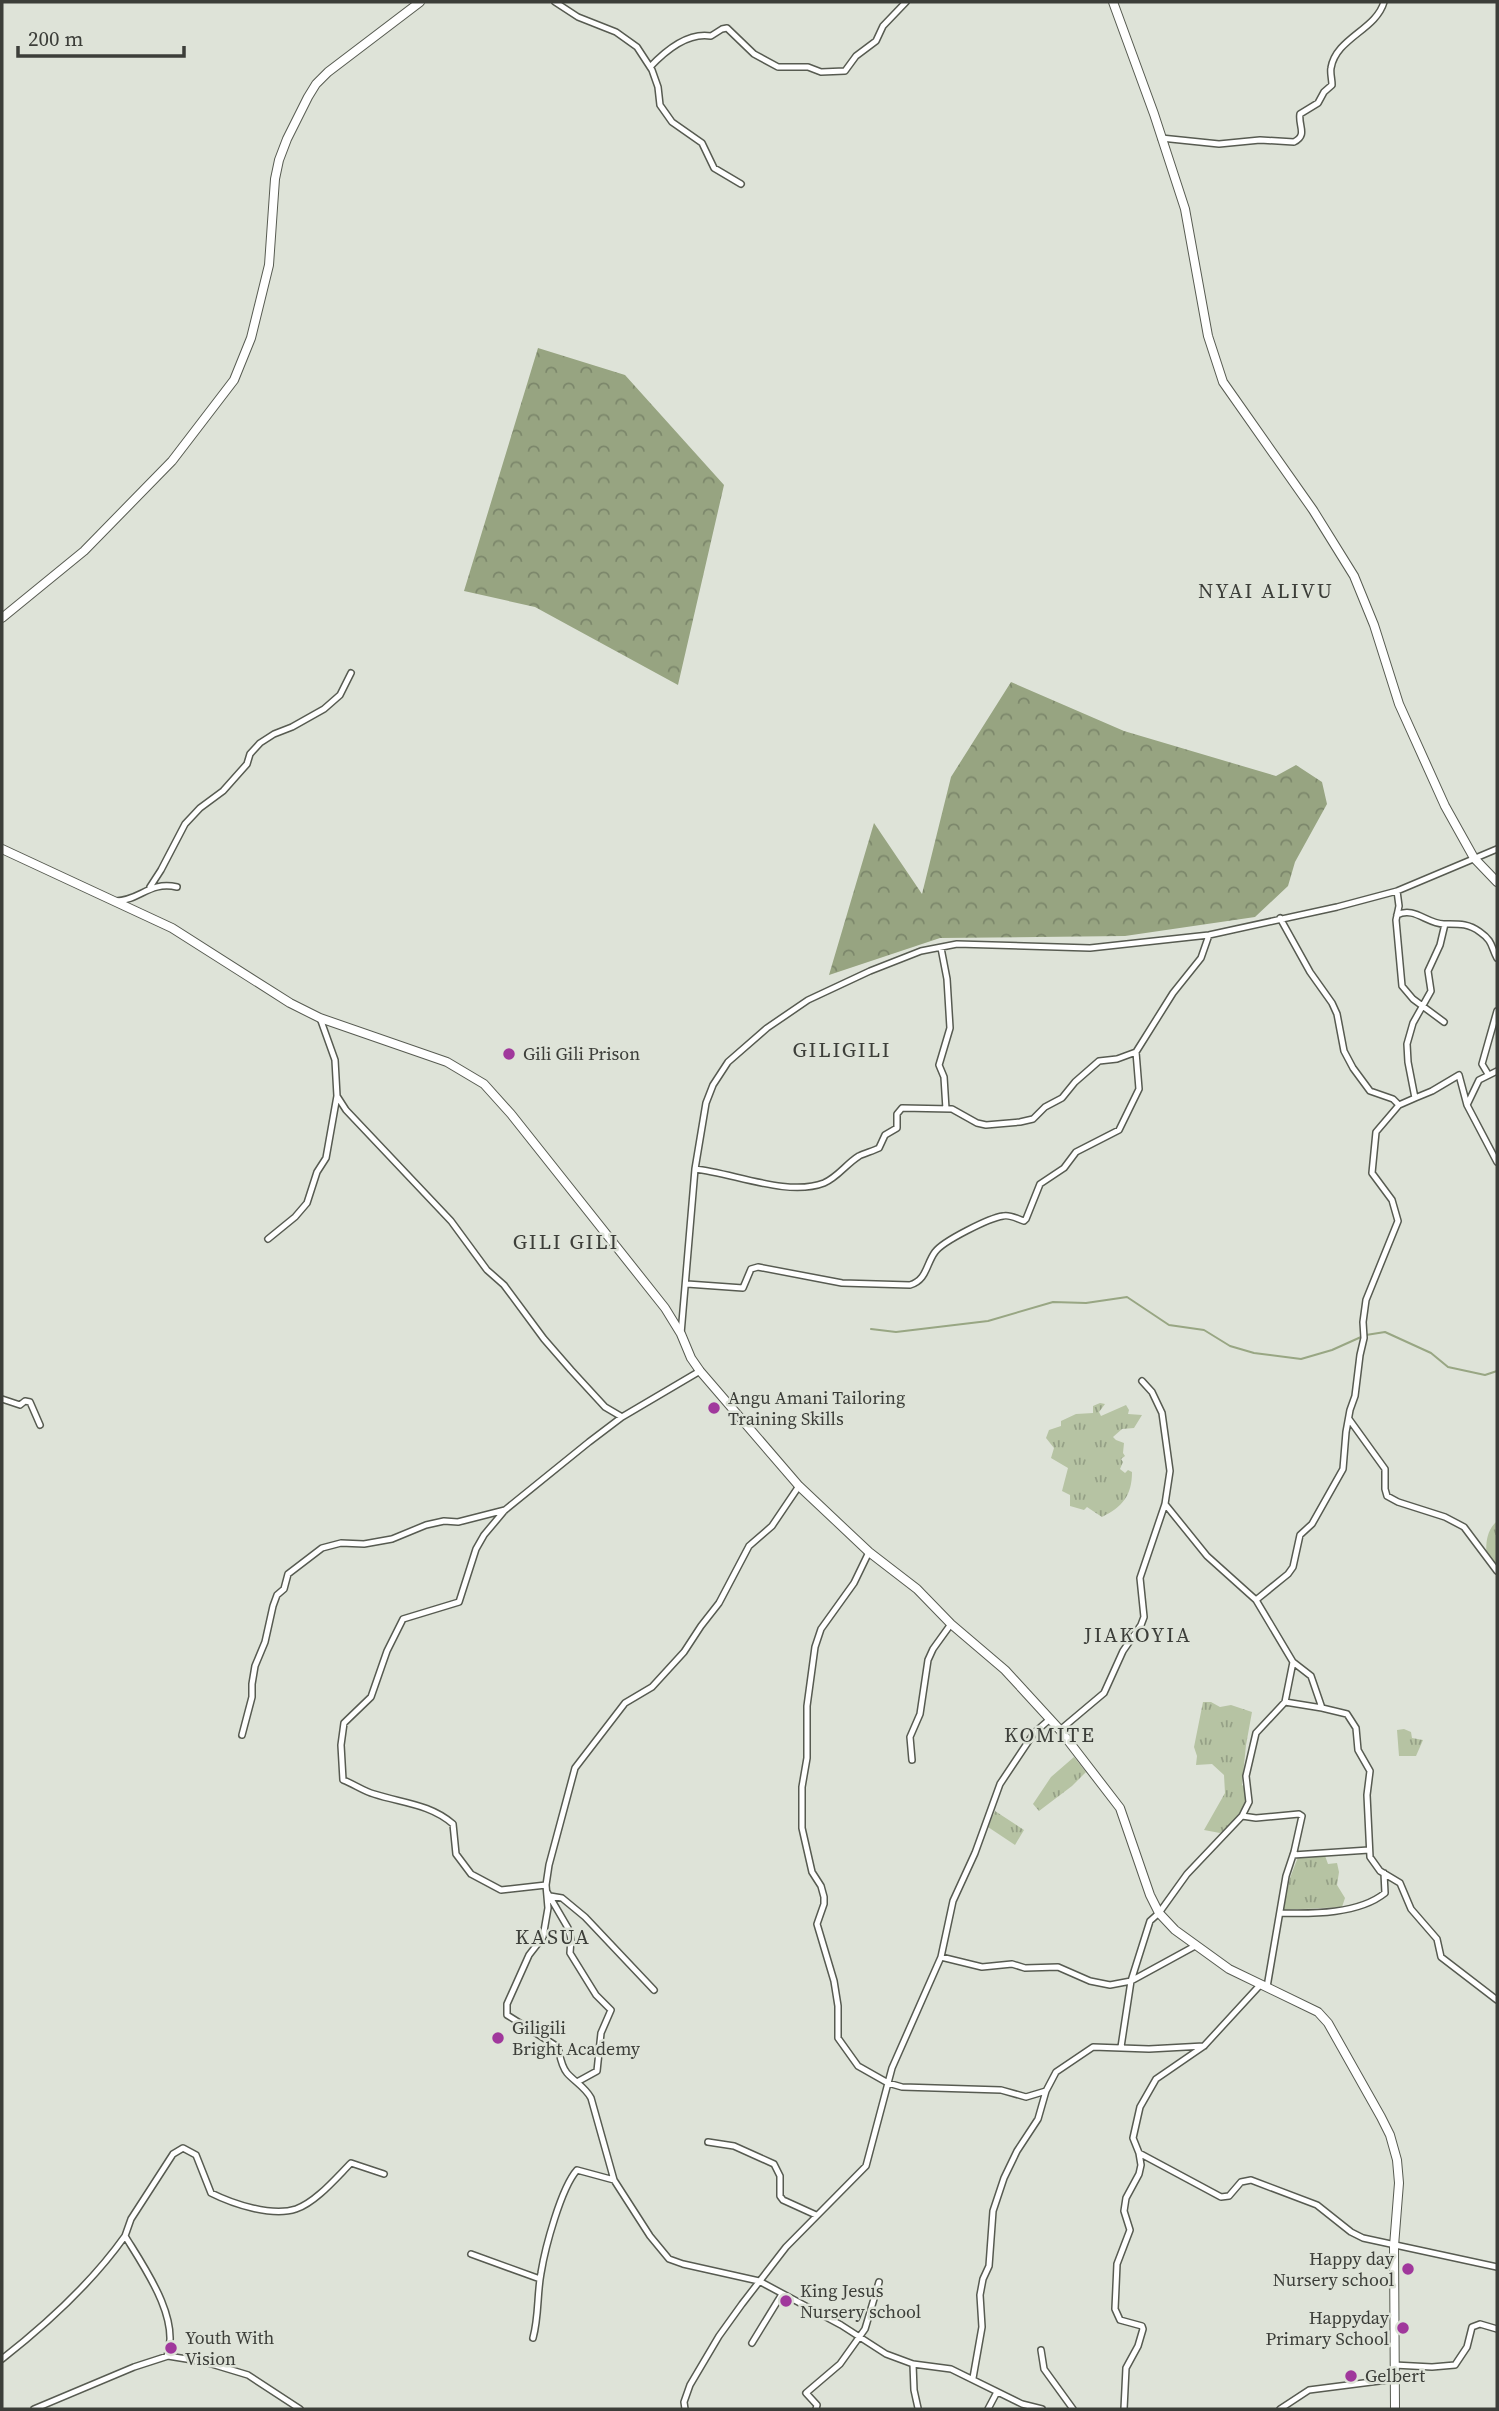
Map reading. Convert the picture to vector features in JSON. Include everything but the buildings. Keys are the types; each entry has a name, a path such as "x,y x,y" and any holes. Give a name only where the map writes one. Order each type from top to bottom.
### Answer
{"street":[{"path":"2,618 84,551 172,461 234,380 247,350 261,302 269,265 275,179 287,139 316,84 419,2"},
{"path":"555,2 578,17 616,32 637,47 650,67 658,87 660,105 672,122 702,143 714,168 741,184"},
{"path":"650,67 663,53 689,37 696,34 711,36 727,28 754,54 778,67 808,67 821,72 845,71 856,56 876,41 883,26 905,2"},
{"path":"1113,2 1185,209 1201,304 1216,366 1223,382 1313,510 1354,576 1374,625 1409,729 1457,831 1474,858 1497,882"},
{"path":"1161,138 1219,144 1299,140 1302,132 1300,114 1318,103 1332,85 1331,68 1336,53 1379,14 1384,2"},
{"path":"116,901 134,898 150,887 185,824 232,782 260,743 324,709 341,695 351,673"},
{"path":"2,849 172,928 290,1003 320,1018 447,1062 484,1084 665,1308 700,1371 799,1486 869,1552 1005,1670 1060,1730 1120,1808 1138,1865 1160,1913 1175,1930 1229,1969 1318,2011 1328,2022 1390,2135 1397,2160 1399,2183 1394,2246 1395,2409"},
{"path":"681,1334 695,1169 706,1103 713,1085 728,1062 766,1028 808,1000 921,951 957,944 1090,948 1209,934 1337,907 1397,891 1497,849"},
{"path":"150,887 177,887"},
{"path":"1397,891 1402,986 1409,995 1444,1022"},
{"path":"1397,915 1409,912 1445,924 1460,923 1478,930 1493,944 1497,958"},
{"path":"1280,918 1310,972 1332,1003 1337,1014 1344,1051 1353,1068 1370,1091 1393,1099 1399,1105"},
{"path":"1415,1098 1406,1051 1411,1027 1431,991 1428,971 1440,946 1445,924"},
{"path":"687,1284 743,1288 751,1269 758,1267 842,1283 888,1286 918,1283 939,1248 1003,1216 1024,1221 1029,1215 1040,1184 1063,1168 1076,1152 1119,1130 1139,1089 1136,1052 1173,993 1201,958 1209,934"},
{"path":"941,948 947,979 950,1028 939,1065 944,1077 946,1109"},
{"path":"1488,1074 1482,1064 1497,1012"},
{"path":"268,1239 295,1217 307,1203 317,1172 326,1158 337,1096 334,1060 320,1018"},
{"path":"695,1169 775,1184 803,1187 817,1185 834,1178 860,1156 879,1148 885,1135 897,1128 897,1114 902,1108 946,1109 961,1113 977,1124 986,1125 1033,1119 1053,1101 1062,1098 1075,1082 1099,1061 1136,1052"},
{"path":"1467,1105 1479,1080 1497,1071"},
{"path":"1256,1600 1293,1567 1300,1535 1312,1524 1343,1469 1364,1338 1366,1300 1398,1221 1392,1200 1372,1173 1376,1132 1399,1105 1432,1091 1459,1075 1467,1105 1497,1162"},
{"path":"337,1096 359,1125 451,1221 487,1270 504,1285 571,1370 605,1407 622,1418"},
{"path":"546,1885 501,1890 467,1871 456,1854 453,1824 442,1815 424,1807 375,1795 343,1780 341,1745 344,1723 372,1697 387,1651 400,1624 407,1617 458,1602 476,1549 505,1510 596,1436 700,1371"},
{"path":"1060,1730 1104,1693 1123,1651 1144,1617 1140,1577 1165,1504 1170,1480 1166,1428 1156,1398 1142,1381"},
{"path":"2,1399 20,1405 28,1401 40,1425"},
{"path":"1349,1419 1385,1469 1387,1496 1445,1517 1464,1527 1497,1571"},
{"path":"577,2081 597,2071 601,2033 611,2010 596,1995 570,1953 568,1928 546,1885 559,1821 575,1768 581,1756 625,1703 652,1687 684,1652 719,1603 749,1546 772,1525 799,1486"},
{"path":"1165,1504 1207,1556 1256,1600 1293,1662 1311,1676 1322,1708"},
{"path":"242,1735 252,1698 251,1684 255,1667 265,1642 273,1606 277,1595 284,1589 288,1574 323,1548 341,1543 364,1544 393,1539 426,1525 444,1521 458,1522 505,1510"},
{"path":"869,1552 854,1583 821,1629 815,1647 807,1706 807,1758 801,1811 802,1828 812,1872 824,1897 817,1924 834,1981 838,2006 838,2038 858,2066 888,2083 910,2088 1001,2090 1026,2097 1046,2091"},
{"path":"912,1760 910,1737 922,1704 928,1660 951,1624"},
{"path":"1121,2047 1131,1981 1150,1921 1160,1913 1187,1874 1242,1816 1249,1802 1247,1776 1256,1733 1285,1702 1293,1662"},
{"path":"1285,1702 1322,1708 1351,1717 1356,1728 1358,1750 1369,1766 1370,1857 1384,1873 1400,1883 1411,1909 1437,1939 1441,1957 1497,2000"},
{"path":"685,2409 686,2394 704,2361 759,2281 817,2215 866,2166 898,2050 941,1957 953,1900 975,1853 1000,1784 1034,1732 1050,1719"},
{"path":"1124,2409 1126,2368 1138,2346 1143,2329 1142,2326 1121,2321 1116,2315 1118,2256 1130,2230 1125,2206 1129,2191 1139,2174 1139,2153 1133,2137 1138,2113 1156,2079 1204,2046 1264,1986 1301,1814 1256,1818 1242,1816"},
{"path":"1293,1855 1369,1850"},
{"path":"1280,1913 1326,1913 1345,1910 1380,1897 1385,1893 1384,1873"},
{"path":"549,1894 562,1898 585,1917 654,1990"},
{"path":"549,1894 544,1937 529,1955 507,2004 507,2011 514,2020 555,2044 566,2073 577,2081 591,2098 614,2180 650,2236 669,2259 759,2281 841,2325 886,2354 914,2364 945,2368 973,2378 1022,2404 1042,2409"},
{"path":"941,1957 982,1967 1012,1964 1025,1968 1058,1967 1077,1977 1104,1984 1131,1981 1195,1945"},
{"path":"973,2378 982,2327 980,2295 989,2266 993,2211 1008,2169 1038,2119 1046,2091 1056,2072 1088,2049 1101,2046 1149,2049 1204,2046"},
{"path":"708,2142 734,2146 774,2164 780,2176 780,2196 783,2200 817,2215"},
{"path":"2,2359 86,2285 125,2236 131,2219 173,2154 183,2148 196,2155 211,2193 253,2208 295,2209 313,2198 351,2163 384,2174"},
{"path":"1139,2153 1222,2197 1229,2196 1241,2182 1251,2180 1317,2206 1355,2234 1394,2246 1497,2267"},
{"path":"533,2337 539,2308 540,2279 559,2206 574,2173 580,2171 614,2180"},
{"path":"125,2236 155,2288 166,2315 171,2335 167,2356"},
{"path":"471,2254 540,2279"},
{"path":"816,2409 817,2405 806,2393 839,2364 859,2338 867,2325 878,2282"},
{"path":"752,2343 782,2294"},
{"path":"1394,2365 1455,2365 1466,2349 1472,2327 1480,2325 1497,2329"},
{"path":"1041,2350 1044,2369 1073,2409"},
{"path":"34,2409 167,2356 205,2362 248,2375 300,2409"},
{"path":"914,2364 914,2390 918,2408"},
{"path":"1280,2409 1309,2390 1395,2379"},
{"path":"988,2409 997,2392"}],"green space":[{"path":"538,348 625,375 724,485 678,685 535,607 464,591"},
{"path":"1011,682 1124,731 1276,776 1296,765 1322,782 1327,804 1295,862 1288,886 1255,917 1125,936 940,938 829,975 874,823 922,894 951,777"},
{"path":"1105,1404 1099,1412 1101,1416 1126,1405 1128,1414 1142,1415 1134,1428 1122,1429 1113,1437 1124,1443 1125,1456 1121,1459 1123,1462 1120,1469 1125,1473 1128,1470 1132,1472 1132,1480 1124,1500 1102,1517 1087,1507 1084,1510 1070,1506 1070,1495 1062,1491 1068,1468 1051,1458 1054,1448 1046,1438 1049,1430 1061,1426 1061,1421 1076,1414 1093,1413 1093,1406"},
{"path":"1497,1521 1497,1567 1487,1564 1486,1547 1490,1531"},
{"path":"1203,1702 1211,1702 1220,1707 1231,1705 1252,1712 1242,1785 1249,1790 1248,1797 1240,1814 1220,1833 1204,1830 1225,1793 1224,1775 1212,1764 1196,1765 1194,1747"},
{"path":"1397,1730 1411,1732 1412,1738 1423,1740 1416,1756 1399,1756"},
{"path":"1074,1757 1086,1772 1039,1811 1033,1804 1051,1777"},
{"path":"995,1811 1024,1830 1015,1845 988,1827"},
{"path":"1324,1853 1328,1864 1337,1863 1337,1885 1345,1898 1342,1907 1283,1910 1298,1857"}],"waterway":[{"path":"871,1329 896,1332 988,1321 1053,1302 1086,1303 1127,1297 1169,1325 1204,1330 1230,1346 1254,1353 1301,1359 1332,1350 1361,1337"},
{"path":"1366,1335 1385,1332 1431,1353 1448,1367 1485,1375 1497,1371"}],"place":[{"name":"Gili Gili Prison","path":"509,1054"},
{"name":"Angu Amani Tailoring Training Skills","path":"714,1408"},
{"name":"Giligili Bright Academy","path":"498,2038"},
{"name":"Happy day Nursery school","path":"1408,2269"},
{"name":"King Jesus Nursery school","path":"786,2301"},
{"name":"Happyday Primary School","path":"1403,2328"},
{"name":"Youth With Vision","path":"171,2348"},
{"name":"Gelbert","path":"1351,2376"}],"district":[{"name":"NYAI ALIVU","path":"1266,591"},
{"name":"GILIGILI","path":"842,1050"},
{"name":"GILI GILI","path":"566,1242"},
{"name":"JIAKOYIA","path":"1138,1635"},
{"name":"KOMITE","path":"1050,1735"},
{"name":"KASUA","path":"553,1937"}]}
